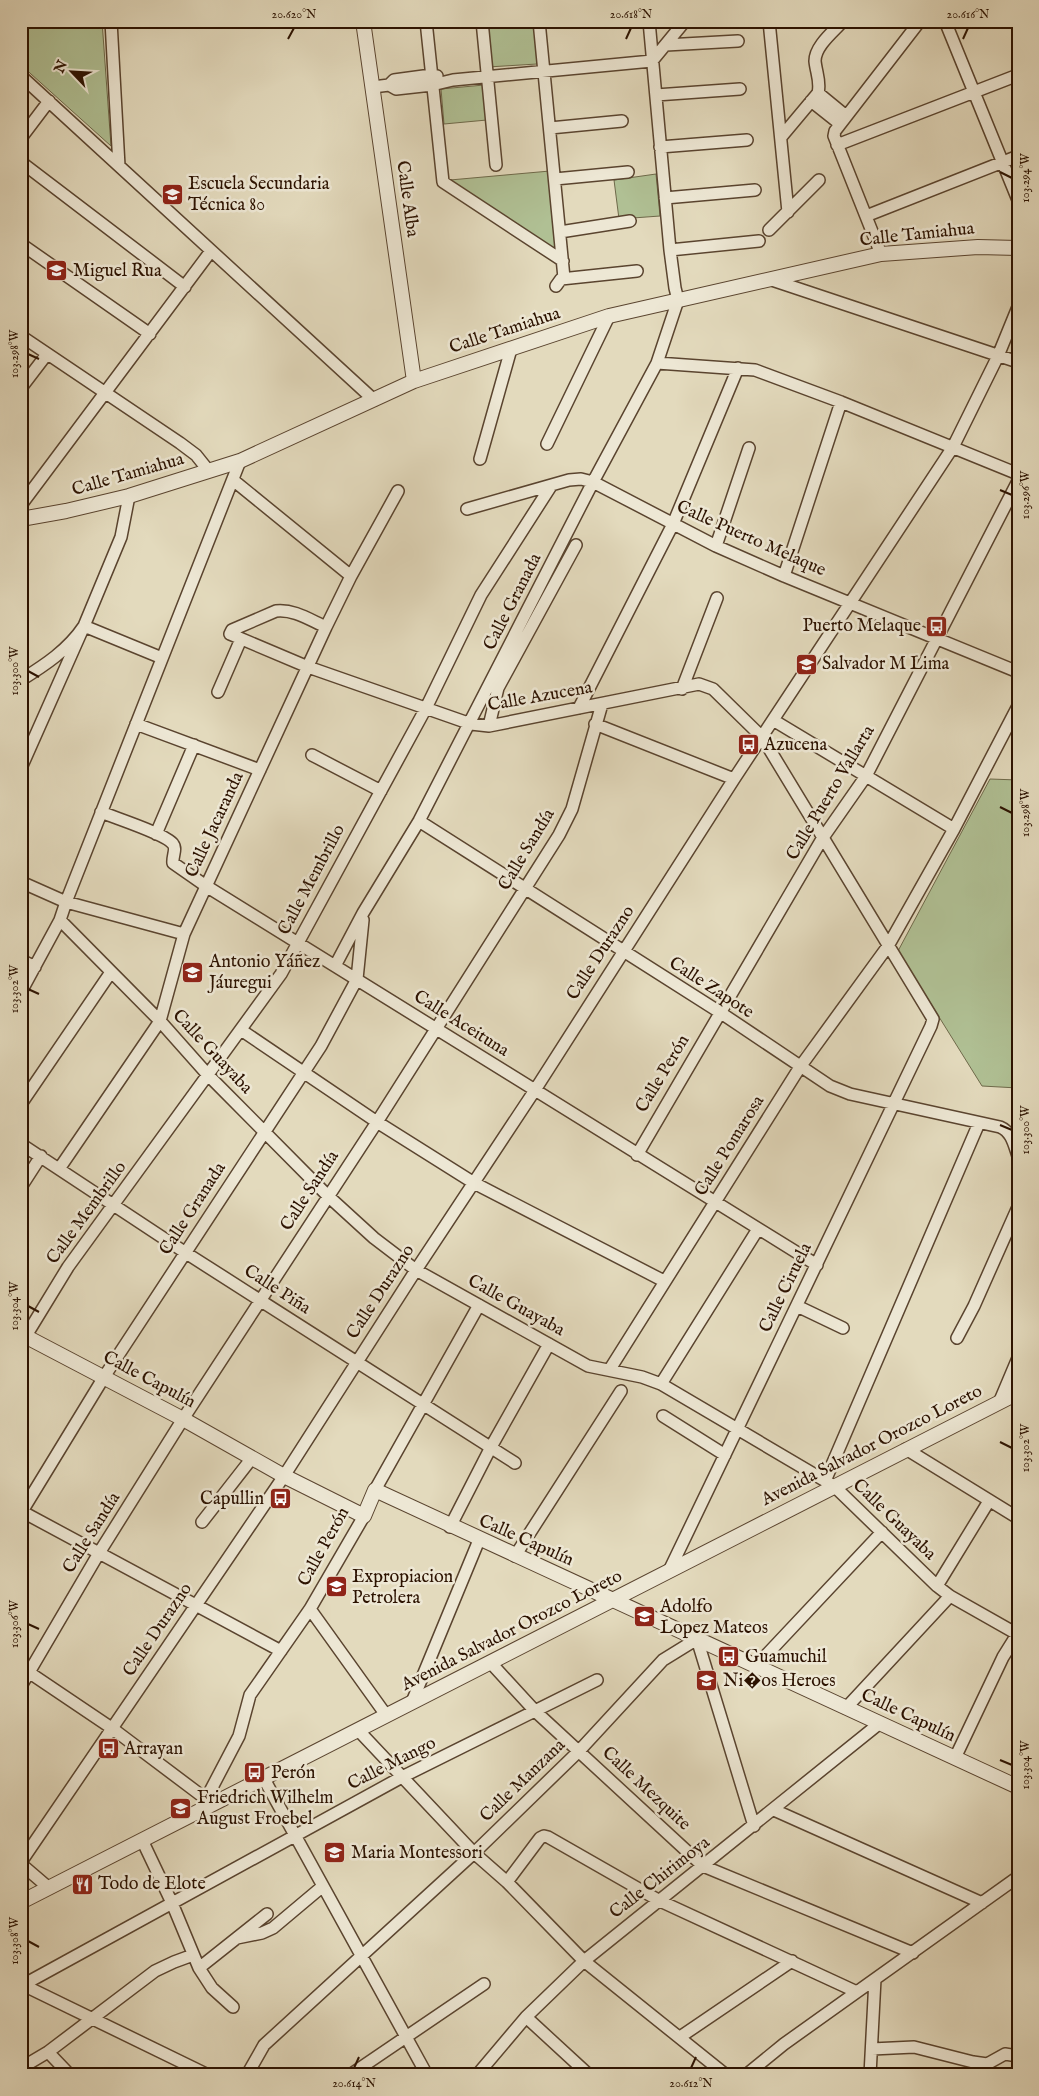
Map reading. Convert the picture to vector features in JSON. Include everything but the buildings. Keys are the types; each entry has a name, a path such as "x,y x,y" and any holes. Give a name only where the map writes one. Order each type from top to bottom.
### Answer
{"street":[{"path":"111,21 119,166"},
{"name":"Calle Alba","path":"364,21 414,381"},
{"path":"426,21 443,182 563,260"},
{"path":"482,21 496,165"},
{"path":"539,21 563,260 560,282 637,271"},
{"path":"649,21 670,250 678,300"},
{"path":"373,87 389,85 394,80 453,80 652,61 684,21"},
{"path":"769,21 782,136 788,212"},
{"path":"782,136 814,97 819,85 815,60 816,53 843,21"},
{"path":"881,254 834,136 840,124 920,21"},
{"path":"945,21 1018,200"},
{"path":"666,45 738,41"},
{"path":"837,144 1018,75"},
{"path":"21,76 374,400"},
{"path":"656,95 740,89"},
{"path":"814,97 840,124"},
{"path":"21,138 49,101"},
{"path":"550,128 622,121"},
{"path":"660,147 746,140"},
{"path":"866,216 1018,156"},
{"path":"21,162 185,287"},
{"path":"555,179 628,172"},
{"path":"769,230 819,180"},
{"path":"665,198 755,190"},
{"path":"560,232 630,221"},
{"path":"670,250 759,240"},
{"path":"21,244 150,334"},
{"name":"Calle Tamiahua","path":"21,519 66,511 169,485 240,460 414,381 609,316 881,254 978,248 1018,248"},
{"path":"21,505 211,251"},
{"path":"772,280 1018,362"},
{"name":"Calle Granada","path":"335,966 363,913 420,821 471,724 593,482 656,363 678,300"},
{"name":"Calle Durazno","path":"21,1863 284,1476 356,1362 535,1090 734,779 953,447 998,356 1018,307"},
{"path":"547,444 609,316"},
{"path":"21,336 180,443 196,455 208,470"},
{"path":"480,459 511,349"},
{"path":"21,388 47,354"},
{"path":"656,363 738,368 764,373 841,402 1018,474"},
{"path":"579,708 673,524 738,368"},
{"path":"784,576 841,402"},
{"path":"716,546 749,448"},
{"path":"21,992 60,920 240,460"},
{"name":"Calle Puerto Melaque","path":"466,509 569,480 581,479 593,482 716,546 784,576 1018,672"},
{"path":"233,480 350,576"},
{"name":"Calle Puerto Vallarta","path":"721,1013 822,839 866,776 1018,481"},
{"name":"Calle Membrillo","path":"23,1338 68,1267 281,974 426,708 481,596 551,486"},
{"name":"Calle Jacaranda","path":"59,1169 160,1021 184,934 350,576 398,491"},
{"path":"21,768 122,536 129,496"},
{"path":"489,726 498,688 576,545"},
{"path":"682,689 717,598"},
{"name":"Calle Azucena","path":"326,627 294,612 283,610 276,611 232,630 230,634 308,667 471,724 489,726 700,684 713,690 762,737 822,839 933,1019"},
{"path":"84,626 162,658"},
{"path":"21,680 53,659 75,641 84,626"},
{"path":"218,692 241,639"},
{"name":"Calle Sandía","path":"21,1686 25,1670 183,1419 377,1122 559,835 572,809 602,704"},
{"name":"Calle Pomarosa","path":"610,1369 800,1067 888,946 954,829 1018,706"},
{"path":"773,720 954,829"},
{"path":"136,724 260,770"},
{"path":"595,724 734,779"},
{"path":"156,834 194,746"},
{"path":"312,756 380,791"},
{"name":"Calle Aceituna","path":"101,812 156,834 174,845 172,860 175,865 206,886 817,1265"},
{"name":"Calle Zapote","path":"420,821 622,952 721,1013 830,1086 850,1094 1006,1130 1018,1156"},
{"path":"21,882 66,902 184,934"},
{"name":"Calle Granada","path":"22,1512 104,1377 321,1046 357,980 363,913"},
{"name":"Calle Guayaba","path":"60,920 160,1021 208,1075 328,1196 374,1238 416,1270 588,1366 610,1369 661,1384 829,1484 937,1586 950,1596 1018,1633"},
{"path":"21,960 35,967"},
{"path":"21,1104 112,972"},
{"name":"Calle Perón","path":"638,1154 721,1013"},
{"name":"Calle Ciruela","path":"670,1572 933,1019"},
{"path":"241,1030 377,1122 474,1183 664,1281"},
{"path":"829,1484 979,1123"},
{"name":"Calle Piña","path":"21,1144 260,1301 516,1463"},
{"path":"21,1187 41,1156"},
{"path":"957,1338 974,1306 1018,1207"},
{"path":"661,1384 758,1229"},
{"name":"Calle Perón","path":"207,1802 239,1736 250,1695 310,1609 364,1516 374,1490 479,1305"},
{"path":"797,1306 843,1328"},
{"name":"Calle Capulín","path":"23,1338 104,1377 284,1476 364,1516"},
{"path":"450,1527 549,1344"},
{"path":"1011,1399 1018,1358"},
{"path":"515,1556 621,1391"},
{"name":"Avenida Salvador Orozco Loreto","path":"21,1902 142,1840 207,1802 263,1777 358,1730 670,1572 829,1484 1011,1399"},
{"path":"663,1416 725,1455"},
{"path":"906,1449 1018,1518"},
{"path":"202,1522 252,1458"},
{"name":"Calle Capulín","path":"374,1490 450,1527 1018,1787"},
{"path":"937,1586 989,1501"},
{"path":"22,1512 281,1651"},
{"path":"756,1666 882,1532"},
{"path":"412,1702 479,1540"},
{"path":"846,1708 950,1596"},
{"path":"310,1609 386,1716"},
{"path":"955,1758 1003,1657 1018,1633"},
{"path":"697,1639 754,1826"},
{"name":"Calle Manzana","path":"247,2075 264,2045 474,1853 579,1751 663,1660 697,1639"},
{"name":"Calle Mezquite","path":"490,1662 535,1711 703,1866 913,1953"},
{"path":"25,1670 112,1729 207,1802"},
{"name":"Calle Mango","path":"22,1985 402,1778 598,1680"},
{"name":"Calle Chirimoya","path":"477,2075 526,2017 584,1960 774,1810 880,1723"},
{"path":"358,1730 474,1853 507,1882 584,1960 726,2075"},
{"path":"263,1777 427,2075"},
{"path":"774,1810 982,1903"},
{"path":"507,1882 540,1838 544,1836 660,1901 857,1992"},
{"path":"142,1840 172,1903 199,1968 212,1988 233,2007"},
{"path":"21,1863 48,1888"},
{"path":"746,2075 784,2044 1018,1877"},
{"path":"237,1938 262,1934 272,1928 323,1886"},
{"path":"199,1968 267,1914"},
{"path":"21,2068 48,2052 155,1971 174,1962 194,1956"},
{"path":"680,2037 792,1961"},
{"path":"870,2075 875,1979"},
{"path":"350,2075 484,1984"},
{"path":"22,1985 94,2018 208,2075"},
{"path":"526,2017 589,2075"},
{"path":"872,2049 914,2047 986,2064 1005,2054 1018,2056"},
{"path":"48,2052 70,2075"}],"green space":[{"path":"21,21 102,21 111,146 21,65"},
{"path":"484,21 534,21 537,64 488,67"},
{"path":"484,85 487,120 444,124 441,89"},
{"path":"550,171 555,250 450,180"},
{"path":"656,174 660,216 619,219 614,180"},
{"path":"990,779 1018,780 1018,1088 982,1086 898,951"}],"place":[{"name":"Escuela Secundaria Técnica 80","path":"172,194"},
{"name":"Miguel Rua","path":"57,271"},
{"name":"Puerto Melaque","path":"937,626"},
{"name":"Salvador M Lima","path":"806,664"},
{"name":"Azucena","path":"748,745"},
{"name":"Antonio Yáñez Jáuregui","path":"193,972"},
{"name":"Capullin","path":"280,1499"},
{"name":"Expropiacion Petrolera","path":"336,1587"},
{"name":"Adolfo Lopez Mateos","path":"644,1617"},
{"name":"Guamuchil","path":"729,1657"},
{"name":"Ni�os Heroes","path":"707,1681"},
{"name":"Arrayan","path":"108,1749"},
{"name":"Perón","path":"255,1773"},
{"name":"Friedrich Wilhelm August Froebel","path":"181,1808"},
{"name":"Maria Montessori","path":"335,1853"},
{"name":"Todo de Elote","path":"82,1884"}]}
